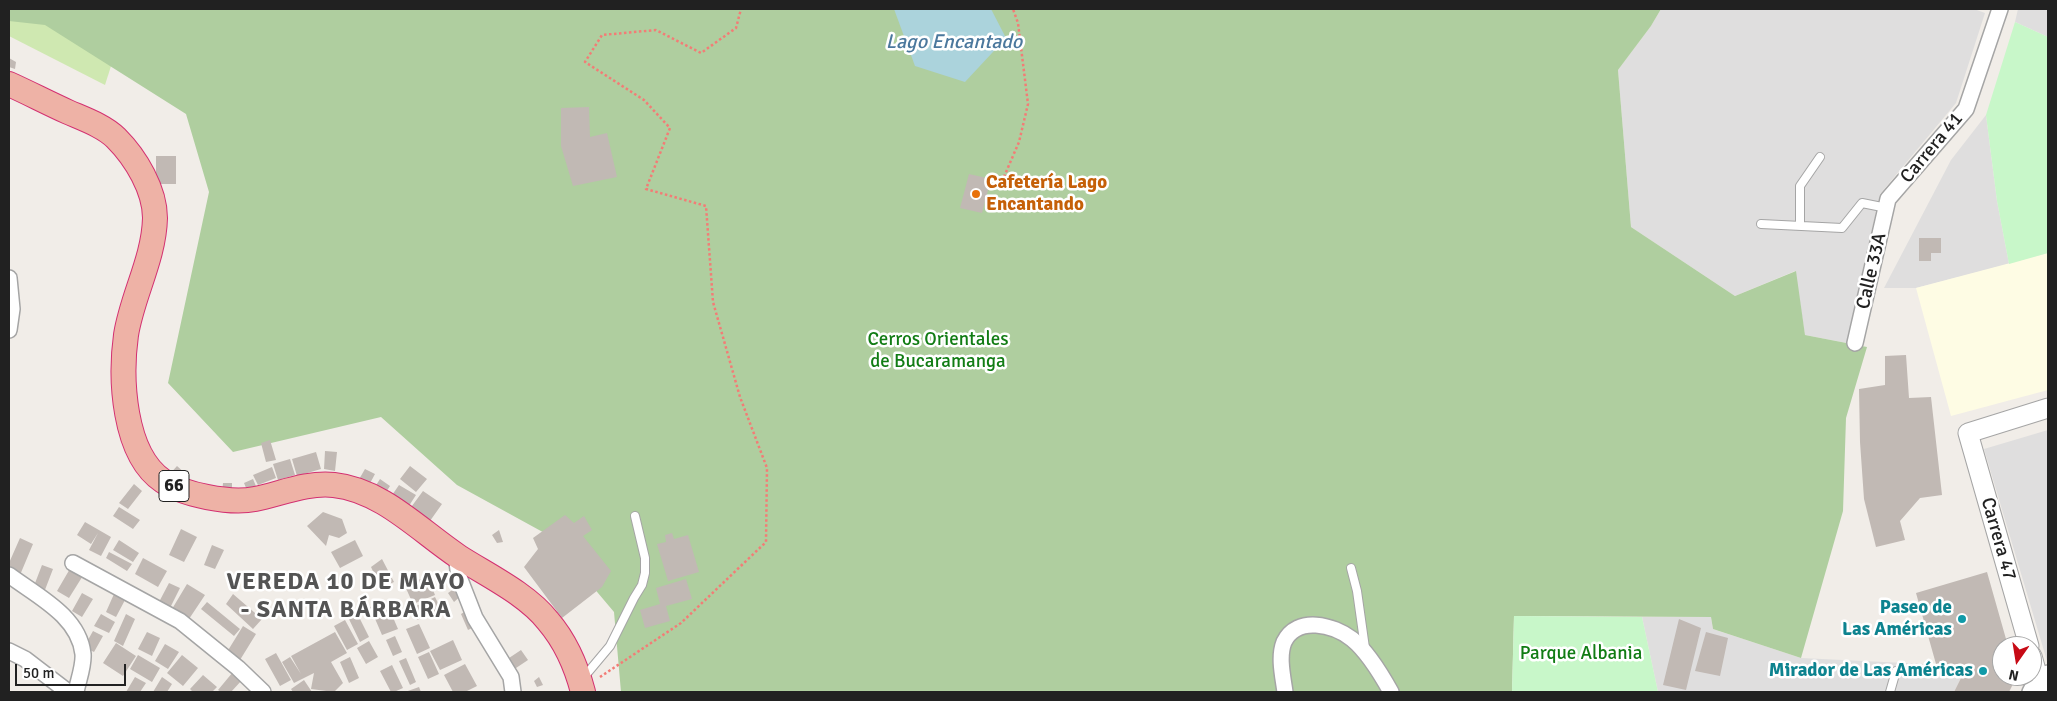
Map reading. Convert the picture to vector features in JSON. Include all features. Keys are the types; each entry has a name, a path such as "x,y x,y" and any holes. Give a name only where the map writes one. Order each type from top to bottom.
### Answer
{"highway":[{"name":"66","path":"9,84 84,118 114,136 138,167 145,180 155,216 153,237 126,334 124,372 126,406 135,443 154,472 163,480 192,493 238,501 257,499 315,485 334,485 349,487 384,503 456,555 533,605 549,621 567,647 582,687"}],"street":[{"name":"Carrera 41","path":"1888,204 1966,109 2000,9"},
{"name":"Calle 33A","path":"1855,343 1888,204"},
{"path":"9,278 12,309 9,330"},
{"name":"Carrera 47","path":"2026,636 1968,433 2048,408"},
{"path":"456,555 459,577 475,618 511,677 513,692"},
{"path":"74,563 180,622 238,668 263,692"},
{"path":"9,576 44,600 76,631 83,656 76,692"},
{"path":"1285,692 1282,672 1282,650 1285,641 1293,631 1301,627 1320,625 1342,632 1354,641 1391,692"},
{"path":"9,651 25,659 68,692"}],"lane":[{"path":"1800,226 1800,186 1820,157"},
{"path":"1761,224 1842,228 1862,203 1888,204"},
{"path":"582,687 610,646 642,585 645,572 645,558 635,516"},
{"path":"1351,568 1358,591 1366,655"},
{"path":"1890,692 1896,670"}],"path":[{"path":"582,687 681,623 766,542 767,468 740,397 712,302 706,206 646,189 670,128 644,100 585,62 602,35 656,30 701,53 736,28 741,9"},
{"path":"1000,186 1019,142 1028,104 1018,23 1013,9"}],"shaded area":[{"path":"1661,9 1974,9 1985,13 1956,103 1880,194 1863,268 1852,344 1805,335 1795,271 1735,296 1631,227 1618,70 1651,26"},
{"path":"2018,9 2048,9 2048,37 2015,22"},
{"path":"1986,115 1997,201 2009,264 1916,288 1884,288 1951,160"},
{"path":"2048,253 2048,390 1951,416 1916,288"},
{"path":"2048,430 2047,661 2042,644 2042,636 2040,636 1984,449"},
{"path":"1642,617 1711,617 1713,629 1801,658 1967,666 1954,692 1658,692"}],"green space":[{"path":"9,9 129,9 105,85 9,36"},
{"name":"Cerros Orientales de Bucaramanga","path":"9,9 1661,9 1651,26 1618,70 1631,227 1735,296 1796,271 1805,335 1867,347 1846,418 1843,511 1801,658 1713,629 1711,617 1514,616 1512,692 621,692 614,612 550,536 457,485 381,417 233,452 168,383 209,192 186,114 45,25 9,21"},
{"path":"2015,22 2048,37 2048,253 2009,264 1997,201 1986,115"},
{"name":"Parque Albania","path":"1514,616 1642,617 1658,692 1512,692"}],"water":[{"name":"Lago Encantado","path":"894,9 991,9 1006,38 965,82 915,66"}],"building":[{"path":"9,58 16,62 15,69 9,67"},
{"path":"589,107 590,137 607,133 617,177 573,186 561,146 561,108"},
{"path":"156,156 176,156 176,184 156,184"},
{"name":"Cafetería Lago Encantando","path":"969,174 991,179 982,213 960,208"},
{"path":"1919,238 1941,238 1941,253 1931,253 1931,261 1919,261"},
{"path":"1906,355 1909,398 1931,397 1942,495 1920,498 1900,521 1905,540 1876,547 1864,499 1859,389 1885,385 1885,356"},
{"path":"270,440 276,460 266,462 261,443"},
{"path":"325,451 337,452 335,471 324,469"},
{"path":"316,452 321,469 297,476 292,459"},
{"path":"290,459 295,475 278,480 273,464"},
{"path":"177,466 187,475 179,485 168,476"},
{"path":"410,466 427,479 416,492 400,479"},
{"path":"272,467 276,478 258,485 253,475"},
{"path":"365,469 375,474 368,487 358,481"},
{"path":"253,479 258,491 249,495 244,483"},
{"path":"380,479 390,486 383,497 373,490"},
{"path":"223,483 232,483 232,494 222,494"},
{"path":"134,484 142,491 128,509 119,503"},
{"path":"399,485 416,495 405,512 388,501"},
{"path":"423,491 442,504 425,528 406,514"},
{"path":"119,507 140,520 133,529 113,516"},
{"path":"323,512 342,519 347,533 339,538 329,535 326,546 307,526"},
{"path":"565,515 574,523 584,516 592,530 583,536 611,571 602,587 562,618 524,567 538,549 533,538"},
{"path":"85,522 111,537 101,556 89,550 98,533 91,544 77,535"},
{"path":"181,529 197,537 184,562 169,555"},
{"path":"499,530 503,542 497,543 492,535"},
{"path":"672,533 674,539 688,535 699,572 668,581 657,544 666,542 665,535"},
{"path":"20,538 33,544 20,575 9,571 9,563"},
{"path":"119,540 139,553 133,562 113,550"},
{"path":"355,540 363,556 340,568 331,552"},
{"path":"212,545 224,550 215,569 204,565"},
{"path":"109,552 132,564 127,571 106,558"},
{"path":"143,558 167,571 158,587 135,574"},
{"path":"382,559 394,582 381,588 371,567"},
{"path":"42,565 53,569 43,595 32,591"},
{"path":"71,567 84,574 69,598 57,591"},
{"name":"Paseo de Las Américas","path":"1987,572 2005,636 1992,636 1992,686 2012,686 2009,692 1954,692 1967,666 1936,664 1916,593"},
{"path":"427,576 435,595 413,604 405,586"},
{"path":"686,579 692,599 666,606 670,621 645,628 640,610 660,604 656,588"},
{"path":"169,583 180,588 170,608 159,602"},
{"path":"187,584 205,595 189,619 172,609"},
{"path":"458,586 464,593 454,602 448,593"},
{"path":"82,593 93,599 82,617 72,611"},
{"path":"114,594 125,600 116,617 106,612"},
{"path":"233,594 262,619 253,629 226,604"},
{"path":"435,597 441,609 417,620 412,608"},
{"path":"386,601 398,629 382,635 370,607"},
{"path":"207,602 240,629 234,636 201,609"},
{"path":"356,611 369,637 360,642 347,615"},
{"path":"466,611 474,627 468,630 461,614"},
{"path":"101,614 115,622 109,633 94,626"},
{"path":"126,614 135,619 123,646 114,641"},
{"path":"1679,619 1701,628 1686,690 1663,685"},
{"path":"345,620 358,644 347,650 334,626"},
{"path":"419,624 430,648 417,654 406,629"},
{"path":"243,626 256,634 240,660 227,652"},
{"path":"93,631 103,636 94,652 84,647"},
{"path":"147,632 160,638 152,656 138,649"},
{"path":"335,632 347,653 331,662 343,683 334,692 311,689 314,673 294,683 282,662 290,657 301,674 291,656"},
{"path":"1706,632 1728,638 1720,676 1695,671"},
{"path":"395,636 402,652 393,656 386,640"},
{"path":"453,640 462,660 440,670 430,651"},
{"path":"369,641 378,657 366,664 357,648"},
{"path":"116,643 136,656 123,676 103,663"},
{"path":"165,644 179,652 168,669 155,661"},
{"path":"521,650 528,660 513,670 506,660"},
{"path":"429,652 439,674 428,679 418,657"},
{"path":"276,653 291,680 280,686 265,659"},
{"path":"138,655 160,668 152,682 130,669"},
{"path":"182,655 198,668 183,686 167,673"},
{"path":"350,657 359,678 349,683 340,662"},
{"path":"406,658 416,682 410,685 399,661"},
{"path":"465,664 477,686 465,692 453,692 444,675"},
{"path":"392,665 403,688 394,692 391,692 380,671"},
{"path":"233,672 242,680 231,692 221,692 218,690"},
{"path":"203,675 217,687 212,692 193,692 190,689"},
{"path":"135,677 146,683 140,692 126,692"},
{"path":"162,677 172,684 167,692 153,692"},
{"path":"539,677 543,685 537,687 534,681"},
{"path":"304,680 312,692 293,692 291,689"},
{"path":"419,687 421,692 405,692"}],"place":[{"name":"Cafetería Lago Encantando","path":"976,194"},
{"name":"Paseo de Las Américas","path":"1962,619"},
{"name":"Mirador de Las Américas","path":"1983,671"}],"district":[{"name":"VEREDA 10 DE MAYO - SANTA BÁRBARA","path":"346,597"}]}
